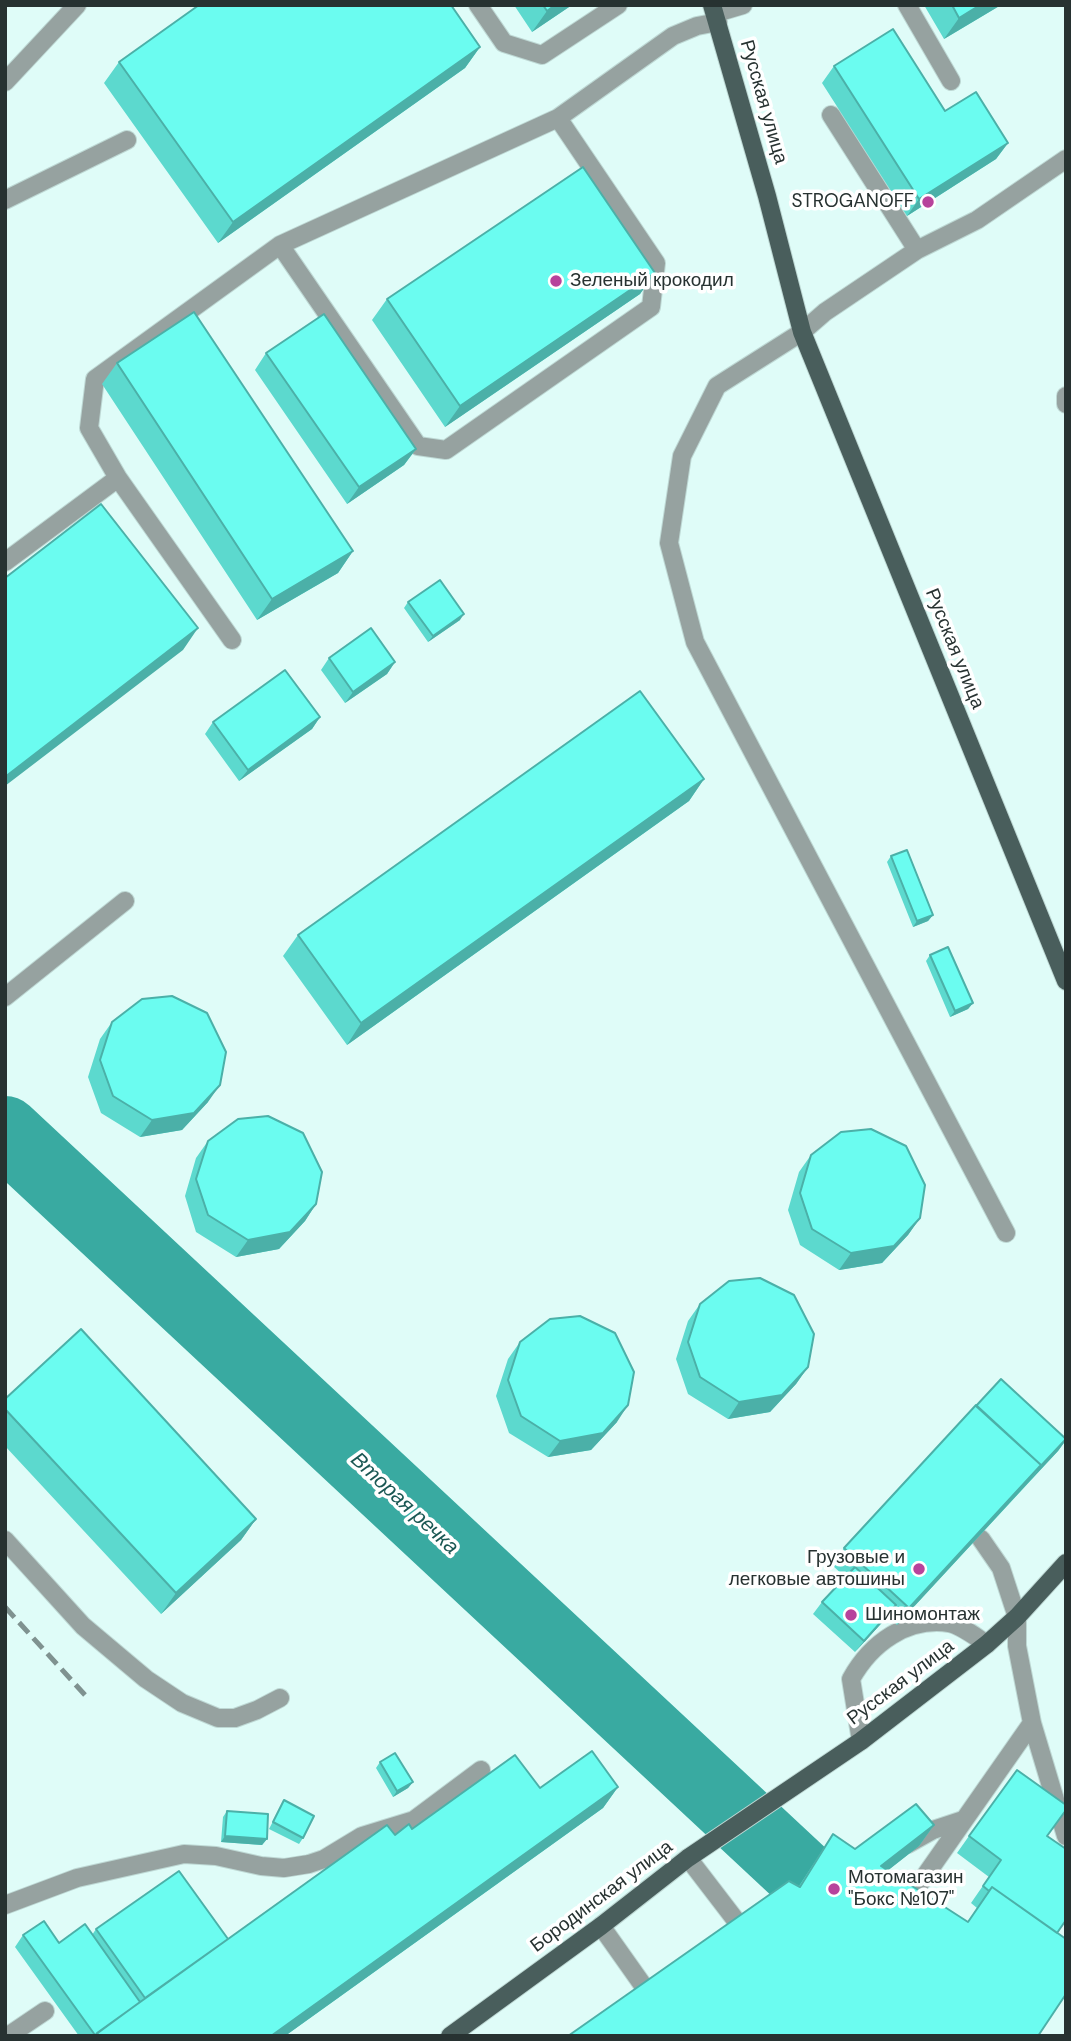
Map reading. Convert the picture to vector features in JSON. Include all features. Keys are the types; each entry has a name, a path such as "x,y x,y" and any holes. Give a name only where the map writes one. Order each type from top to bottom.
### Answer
{"main road":[{"name":"Русская улица","path":"715,13 802,332 1066,981"},
{"name":"Русская улица","path":"780,1795 861,1741 987,1644 1017,1617 1066,1563"},
{"name":"Бородинская улица","path":"450,2036 694,1855 780,1795"}],"street":[{"path":"5,82 77,5"},
{"path":"478,5 504,43 542,55 618,5"},
{"path":"232,640 118,478 89,428 95,379 244,268 280,245 558,118 673,36 698,26 715,13 743,5"},
{"path":"906,5 951,81"},
{"path":"831,115 917,250"},
{"path":"280,245 418,446 446,450 652,307 656,264 558,118"},
{"path":"5,200 127,140"},
{"path":"1006,1233 695,642 669,542 682,456 717,386 802,332 825,312 917,250 977,220 1066,159"},
{"path":"1066,396 1066,404"},
{"path":"5,562 118,478"},
{"path":"5,996 125,901"},
{"path":"981,1539 1001,1567 1017,1617 1017,1646 1032,1723 1066,1836"},
{"path":"5,1540 83,1626 146,1679 182,1703 218,1718 235,1718 280,1698"},
{"path":"861,1741 851,1679 863,1659 888,1635 918,1624 951,1623 987,1644"},
{"path":"904,1906 1032,1723"},
{"path":"5,1905 76,1878 184,1854 216,1856 261,1866 285,1868 309,1864 324,1859 362,1836 414,1820 481,1770"},
{"path":"898,1850 933,1830 963,1820"},
{"path":"694,1855 734,1918"},
{"path":"601,1926 647,1991"},
{"path":"8,2036 45,2011"}],"building":[{"path":"199,5 451,5 480,47 233,222 119,62"},
{"path":"543,5 555,5 547,11"},
{"path":"952,5 980,5 959,18"},
{"path":"893,29 945,111 976,92 1008,143 919,199 834,66"},
{"path":"583,167 655,273 460,406 387,299"},
{"path":"194,312 353,551 272,599 117,363"},
{"path":"324,314 416,449 359,487 266,353"},
{"path":"101,504 198,628 5,777 5,578"},
{"path":"440,580 464,614 433,636 408,602"},
{"path":"371,628 395,662 353,692 329,658"},
{"path":"285,670 320,717 248,770 213,722"},
{"path":"640,691 704,779 361,1023 298,935"},
{"path":"907,850 933,915 917,921 891,856"},
{"path":"948,947 973,1003 955,1011 930,955"},
{"path":"172,996 207,1013 226,1052 220,1085 194,1113 152,1120 113,1096 100,1060 112,1022 142,999"},
{"path":"268,1116 303,1133 322,1172 316,1204 290,1232 248,1240 208,1215 196,1179 208,1141 238,1119"},
{"path":"871,1129 906,1146 925,1185 920,1218 894,1246 851,1253 812,1229 800,1193 811,1155 841,1132"},
{"path":"760,1278 794,1295 814,1334 808,1367 782,1395 739,1402 700,1377 688,1342 700,1304 729,1281"},
{"path":"580,1316 615,1333 634,1372 628,1405 603,1433 560,1441 521,1416 508,1380 520,1342 550,1319"},
{"path":"81,1329 256,1519 176,1593 5,1409 5,1399"},
{"path":"1001,1379 1066,1439 1037,1470 1041,1465 976,1406"},
{"path":"976,1405 1041,1465 909,1608 844,1548"},
{"name":"Шиномонтаж","path":"855,1567 896,1605 864,1641 822,1602"},
{"path":"592,1751 618,1787 271,2036 99,2036 97,2033 387,1825 395,1835 409,1824 412,1829 515,1755 540,1788"},
{"path":"395,1753 413,1782 397,1791 380,1762"},
{"path":"1017,1770 1066,1805 1066,1810 1047,1836 1066,1849 1066,1920 1057,1933 992,1887 989,1891 983,1886 1001,1860 969,1836"},
{"path":"284,1800 314,1816 303,1838 273,1822"},
{"path":"916,1804 934,1825 881,1866 968,1922 992,1887 1066,1939 1066,1994 1038,2036 568,2036 789,1881 800,1887 833,1834 855,1849"},
{"path":"227,1811 268,1814 267,1839 225,1836"},
{"path":"179,1871 228,1939 145,1998 96,1929"},
{"path":"44,1921 59,1943 85,1924 140,2002 95,2035 23,1935"}],"waterway":[{"name":"Вторая речка","path":"5,1132 803,1876"}],"railway":[{"path":"5,1607 85,1695"}],"place":[{"name":"STROGANOFF","path":"928,202"},
{"name":"Зеленый крокодил","path":"556,281"},
{"name":"Грузовые и легковые автошины","path":"919,1569"},
{"name":"Шиномонтаж","path":"851,1615"},
{"name":"Мотомагазин \"Бокс №107\"","path":"834,1889"}]}
